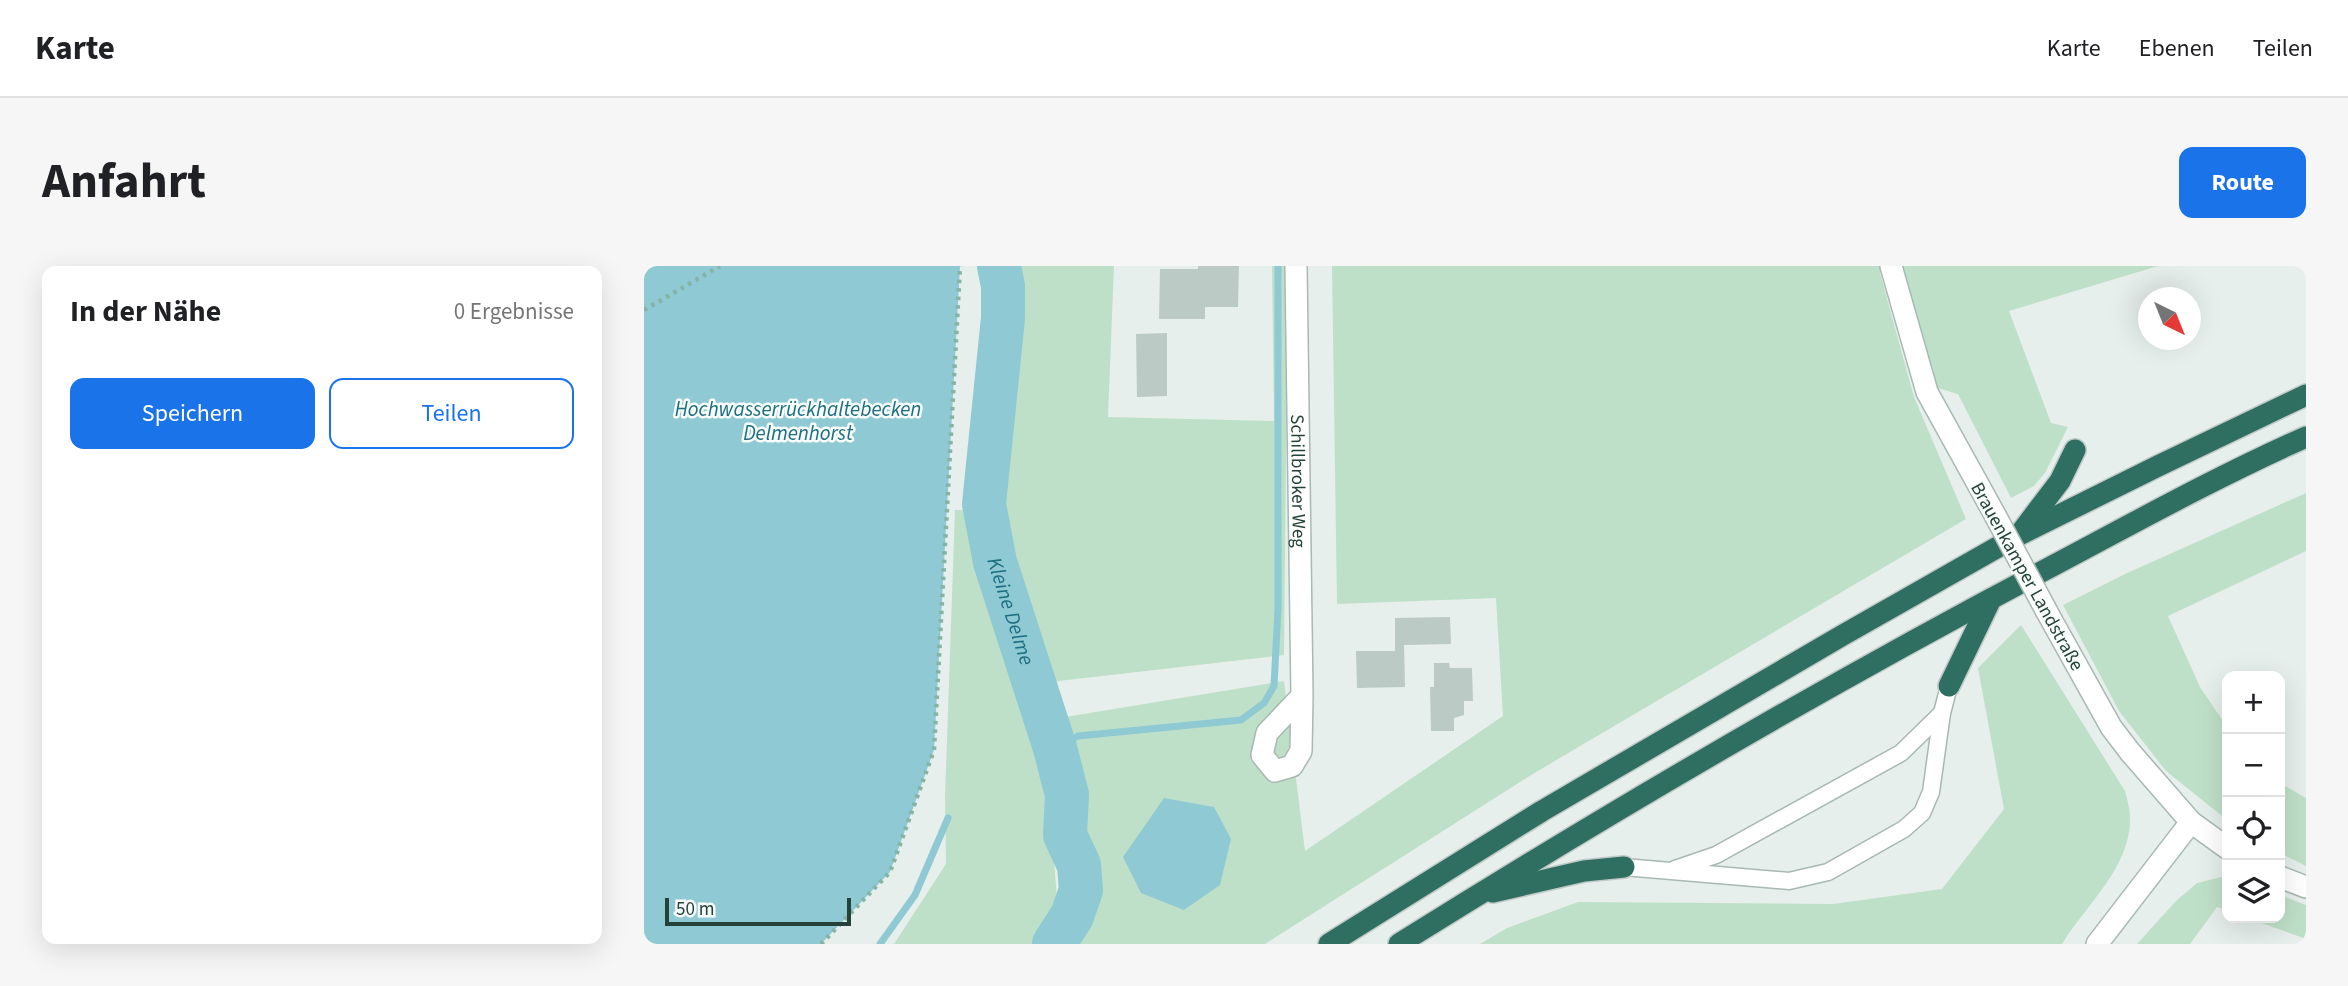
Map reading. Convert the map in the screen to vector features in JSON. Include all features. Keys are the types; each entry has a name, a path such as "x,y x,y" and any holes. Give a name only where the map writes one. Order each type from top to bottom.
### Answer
{"highway":[{"path":"1329,944 1542,811 1843,635 2019,536 2306,395"},
{"path":"1399,944 1863,667 2138,521 2306,437"},
{"path":"2019,536 2060,481 2075,450"},
{"path":"1949,686 1991,598"},
{"path":"1474,897 1584,871 1624,867"}],"street":[{"name":"Schillbroker Weg","path":"1296,266 1302,696"},
{"name":"Brauenkamper Landstraße","path":"1891,266 1927,392 2111,727 2191,822 2222,844"},
{"path":"2096,944 2191,822"},
{"path":"2285,879 2306,887"}],"lane":[{"path":"1624,867 1789,881 1828,872 1904,829 1922,813 1931,792 1942,713 1949,686"},
{"path":"1670,871 1716,855 1902,753 1942,713"}],"path":[{"path":"644,310 720,266"},
{"path":"821,944 890,872 934,750 960,266"}],"green space":[{"path":"1006,266 1114,266 1108,417 1274,421 1272,266 1288,266 1284,655 1050,682 998,503 1008,295"},
{"path":"1332,266 1881,266 1880,273 1914,397 1966,519 1536,772 1265,944 1066,944 1091,874 1065,717 1284,681 1305,851 1503,716 1496,598 1337,604"},
{"path":"1900,266 2158,266 2009,311 2051,423 2068,427 2045,473 2034,486 2011,498 1958,394 1931,386"},
{"path":"2306,493 2306,551 2168,616 2200,687 2222,720 2222,816 2166,771 2119,711 2063,605 2125,574"},
{"path":"955,510 965,510 1050,766 1057,900 1039,944 894,944 946,864 945,797"},
{"path":"2021,625 2125,791 2130,811 2128,836 2115,869 2062,944 1480,944 1507,928 1578,902 1833,904 1942,889 2004,809 1978,668"},
{"path":"2285,786 2306,798 2306,866 2285,856"},
{"path":"2222,877 2222,908 2217,907 2190,944 2137,944 2176,901 2197,883"},
{"path":"2285,897 2306,905 2306,939 2262,923 2285,923"}],"water":[{"name":"Hochwasserrückhaltebecken Delmenhorst","path":"644,266 960,266 934,750 890,872 821,944 644,944"},
{"path":"1164,798 1214,807 1231,839 1220,885 1184,910 1141,893 1123,857"}],"building":[{"path":"1198,266 1239,266 1238,307 1205,307 1205,319 1159,319 1160,269 1198,269"},
{"path":"1167,333 1167,396 1137,397 1136,334"},
{"path":"1450,617 1451,644 1404,645 1405,687 1357,688 1356,651 1395,651 1395,618"},
{"path":"1434,663 1449,663 1450,668 1472,668 1473,701 1464,701 1464,715 1454,718 1454,731 1431,731 1430,687 1434,687"}],"waterway":[{"name":"Kleine Delme","path":"999,266 1003,286 1003,318 984,504 995,562 1055,748 1067,795 1065,835 1079,865 1081,890 1072,916 1054,944"},
{"path":"1055,748 1078,736 1241,720 1264,703 1274,686 1278,609 1278,266"},
{"path":"880,944 915,895 948,818"}]}
